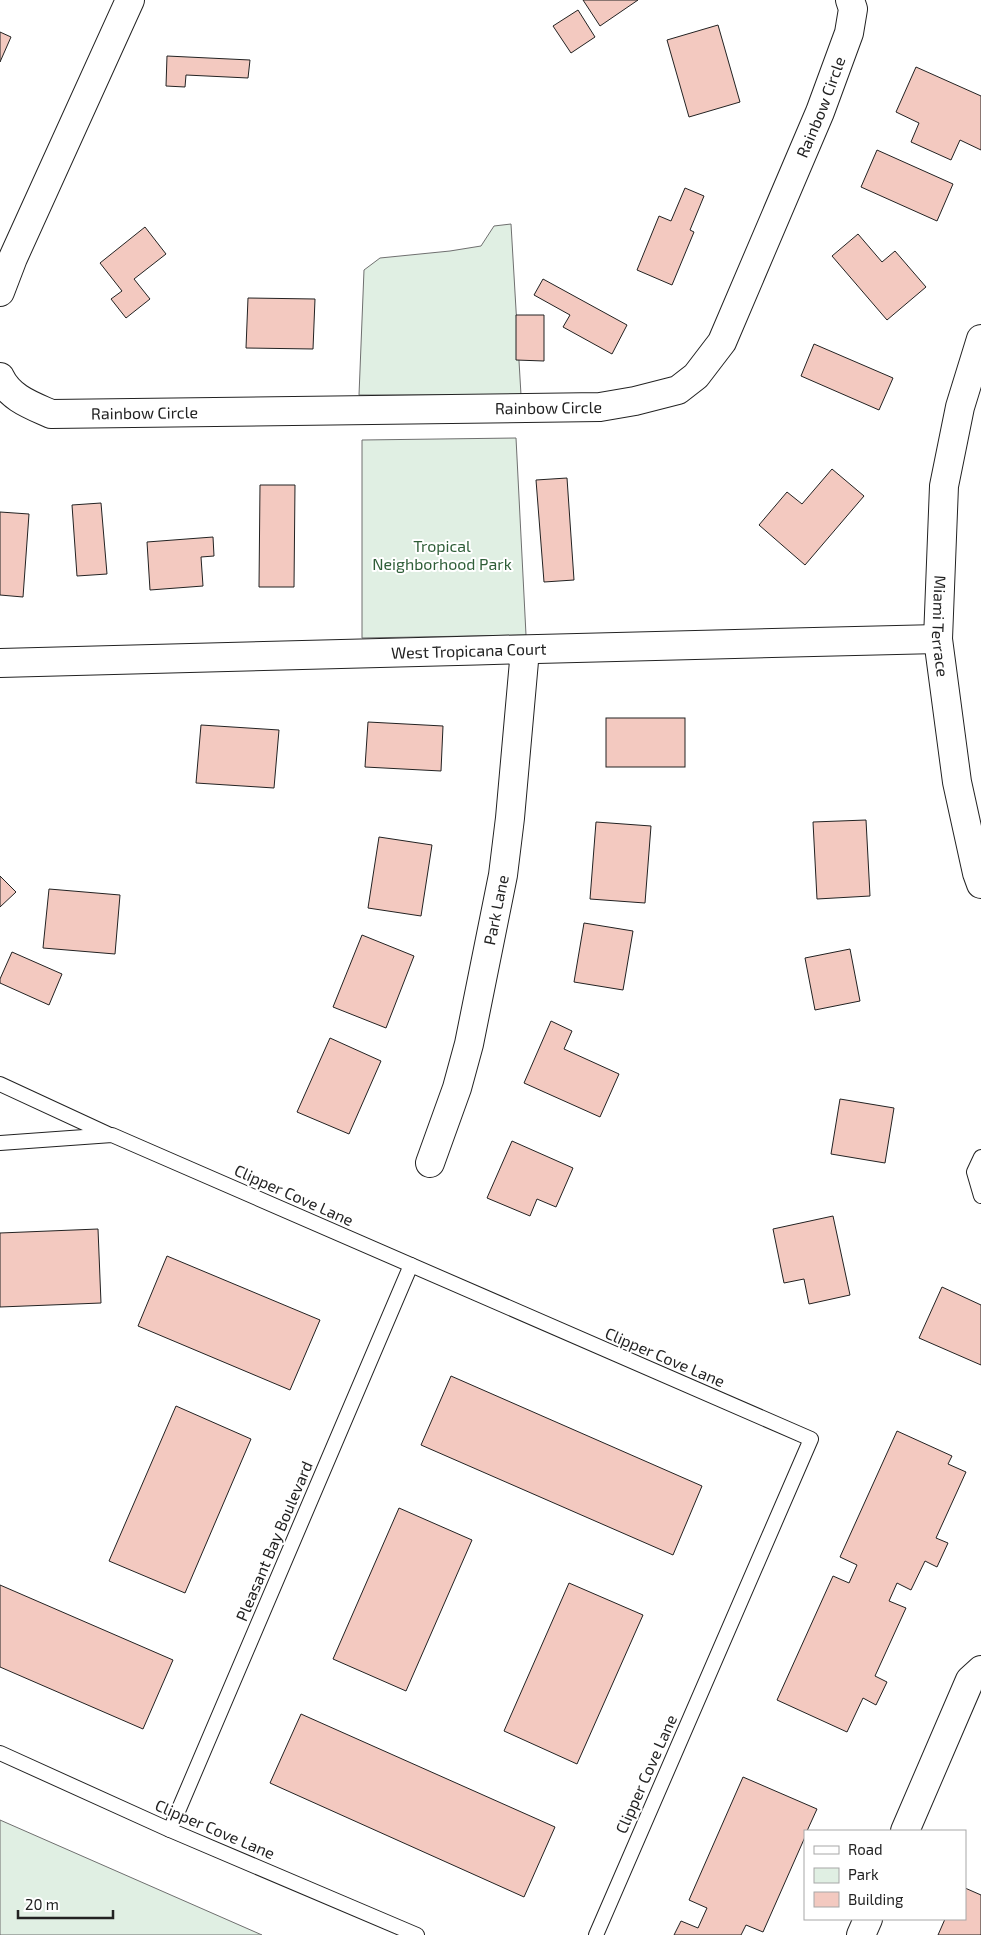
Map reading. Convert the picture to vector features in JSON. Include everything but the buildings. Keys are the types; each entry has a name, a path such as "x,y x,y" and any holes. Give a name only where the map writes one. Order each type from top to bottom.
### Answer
{"street":[{"path":"0,292 13,258 130,0"},
{"name":"Rainbow Circle","path":"0,377 3,384 17,399 51,414 600,407 635,401 678,390 696,376 722,342 820,112 849,33 853,9 850,0"},
{"name":"Miami Terrace","path":"981,339 960,407 944,486 938,639 957,782 981,884"},
{"name":"West Tropicana Court","path":"0,663 938,639"},
{"name":"Park Lane","path":"430,1163 457,1088 469,1044 503,875 510,818 524,650"},
{"path":"905,1830 970,1680 981,1670"},
{"path":"860,1935 868,1920"}],"lane":[{"path":"0,1084 112,1135"},
{"name":"Clipper Cove Lane","path":"0,1143 112,1135 811,1439 596,1935"},
{"path":"981,1157 974,1172 981,1196"},
{"name":"Pleasant Bay Boulevard","path":"170,1830 411,1265"},
{"name":"Clipper Cove Lane","path":"0,1753 170,1830 417,1935"}],"green space":[{"path":"511,224 521,395 359,395 364,270 380,258 481,246 494,226"},
{"name":"Tropical Neighborhood Park","path":"516,438 526,635 362,638 362,440"},
{"path":"0,1820 262,1935 0,1935"}]}
